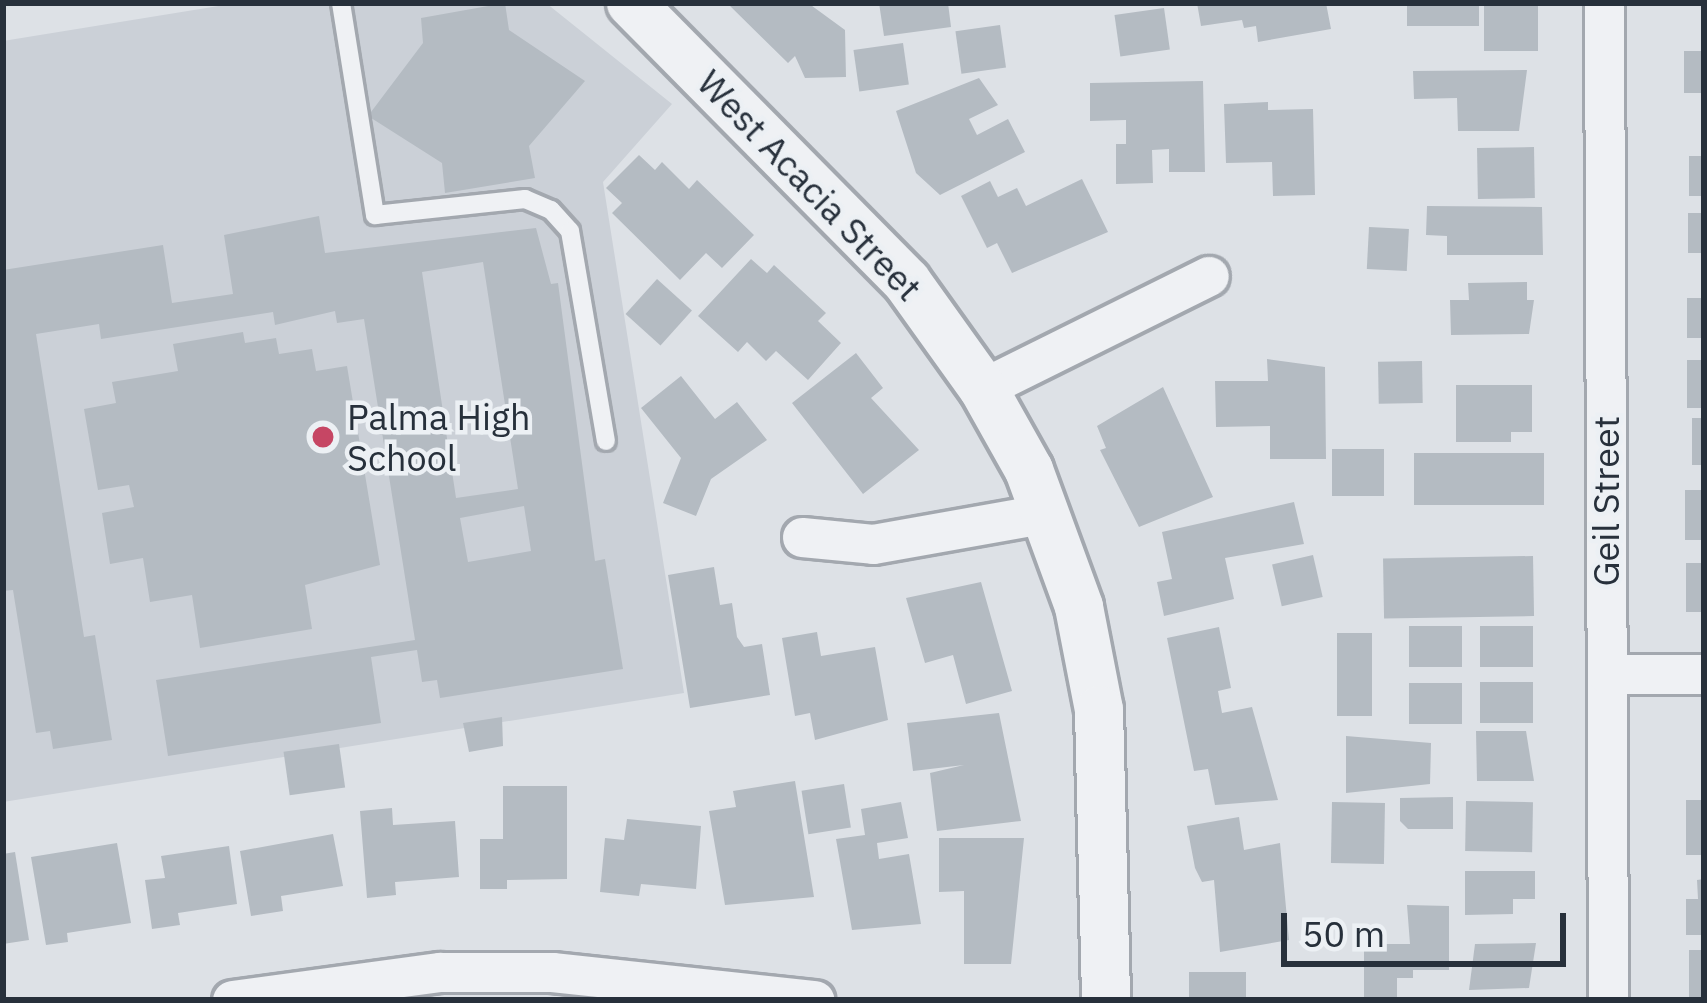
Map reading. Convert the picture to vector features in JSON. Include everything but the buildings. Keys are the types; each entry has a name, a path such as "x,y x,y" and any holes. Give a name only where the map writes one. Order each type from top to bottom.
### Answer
{"street":[{"name":"West Acacia Street","path":"631,3 853,221 983,388 1047,513 1079,607 1099,710 1106,1000"},
{"name":"Geil Street","path":"1604,3 1608,1000"},
{"path":"983,388 1209,275"},
{"path":"802,537 873,544 1047,513"},
{"path":"1607,674 1704,674"},
{"path":"232,1000 440,972 553,972 815,1000"}],"lane":[{"path":"340,3 375,215 524,200 551,210 569,231 606,441"}],"shaded area":[{"name":"Palma High School","path":"237,3 546,3 672,104 603,182 684,693 3,802 3,41"}],"place":[{"name":"Palma High School","path":"323,437"}]}
